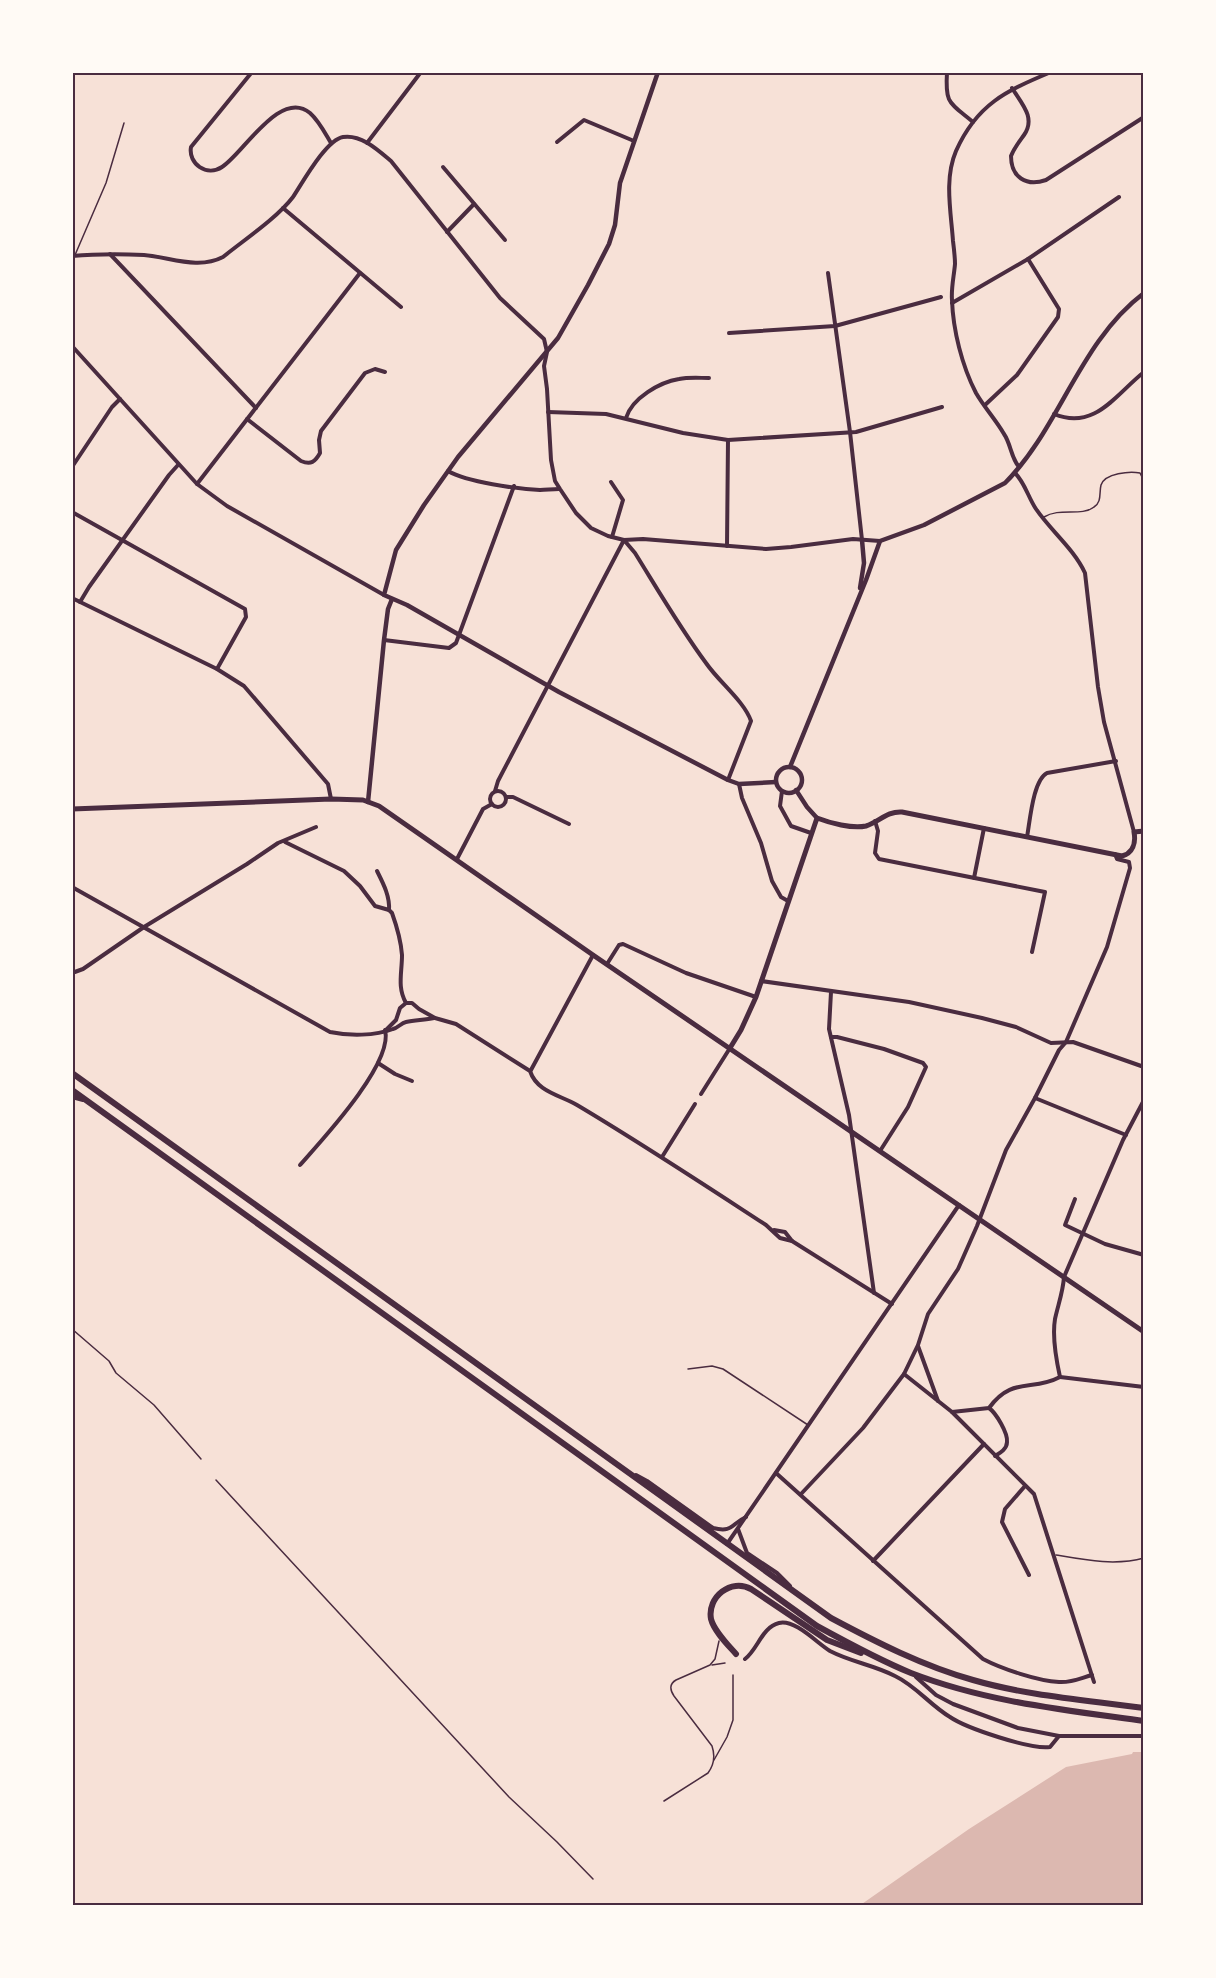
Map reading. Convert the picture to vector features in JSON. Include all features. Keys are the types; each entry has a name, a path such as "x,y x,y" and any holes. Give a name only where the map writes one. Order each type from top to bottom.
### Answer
{"main road":[{"path":"72,809 331,798 368,802 384,809 1144,1332"},
{"path":"730,1048 756,997 817,818 858,826 866,825 898,811 1122,856 1129,854 1134,843 1134,832 1144,831"},
{"path":"72,1073 831,1618 871,1640 920,1662 973,1680 1026,1692 1144,1707"},
{"path":"72,1090 808,1620 874,1657"},
{"path":"736,1654 713,1623 711,1612 721,1592 730,1587 742,1585 827,1640 912,1673 972,1693 1016,1703 1144,1720"}],"street":[{"path":"252,72 191,147 191,158 197,166 210,170 222,167 271,118 287,108 308,111 315,117 331,144"},
{"path":"367,143 421,72"},
{"path":"384,595 396,550 448,471 562,332 609,244 615,225 620,183 658,72"},
{"path":"947,72 946,93 950,101 974,122"},
{"path":"1019,467 1015,463 1006,436 973,387 959,344 952,303 955,263 951,169 956,153 974,122 987,107 1012,88 1051,72"},
{"path":"1012,88 1029,118 1027,131 1011,156 1013,170 1025,182 1038,183 1046,180 1144,117"},
{"path":"557,142 584,120 635,141"},
{"path":"73,256 146,255 203,264 213,262 223,257 283,208 331,144 342,137 353,137 367,143 391,161 500,298 541,335 547,352 544,366 552,470 560,489 582,520 600,532 624,540 642,539 766,549 853,540 880,541 909,532 999,487 1019,467 1108,328 1144,293"},
{"path":"443,166 505,240"},
{"path":"952,303 1028,259 1119,197"},
{"path":"447,232 474,204"},
{"path":"283,208 401,308"},
{"path":"110,254 256,408"},
{"path":"985,405 1017,375 1058,317 1059,309 1028,259"},
{"path":"197,484 360,273"},
{"path":"828,273 862,540 864,563 860,594"},
{"path":"729,333 835,326 941,297"},
{"path":"73,349 178,465 197,484 226,506 548,686 728,780 739,784 776,782"},
{"path":"247,419 307,464 320,453 318,440 321,431 365,373 375,369 385,372"},
{"path":"1054,414 1066,418 1078,418 1098,412 1144,372"},
{"path":"626,418 646,394 668,382 681,378 709,378"},
{"path":"72,467 112,407 120,399"},
{"path":"548,412 606,414 683,433 728,440 856,432 942,407"},
{"path":"727,546 728,440"},
{"path":"80,602 178,465"},
{"path":"448,471 463,477 514,486 539,490 560,489"},
{"path":"1015,472 1035,507 1085,573 1104,722 1134,832"},
{"path":"611,482 623,500 612,537"},
{"path":"384,640 449,648 456,643 514,486"},
{"path":"72,512 245,609 246,617 217,669"},
{"path":"495,791 503,792 506,797 506,802 502,806 497,807 492,804 490,797 624,540"},
{"path":"624,540 635,553 706,664 747,709 751,721 728,780"},
{"path":"776,782 780,771 790,767 880,541"},
{"path":"72,598 217,669 248,690 328,784 331,798"},
{"path":"368,802 384,640 388,609 392,599"},
{"path":"1028,837 1038,784 1043,775 1116,761"},
{"path":"782,791 789,792 800,787 802,779 798,771 790,767"},
{"path":"776,782 782,791 780,806 791,826 811,833"},
{"path":"739,784 742,798 761,843 772,881 781,897 788,901"},
{"path":"796,790 817,818"},
{"path":"506,797 513,797 569,824"},
{"path":"457,859 483,809 492,804"},
{"path":"875,821 878,831 875,854 879,859 1045,892 1032,952"},
{"path":"285,842 287,838 315,827"},
{"path":"974,878 984,828"},
{"path":"72,974 278,843 285,842 344,871 360,886 375,906 389,910"},
{"path":"801,1494 864,1428 904,1374 918,1345 928,1314 958,1269 980,1219 1001,1161 1059,1050 1066,1042 1107,947 1130,862 1117,859 1115,854"},
{"path":"377,870 390,902 389,910 400,941 402,958 400,990 406,1003"},
{"path":"72,887 323,1030 344,1035 393,1029 417,1019 435,1018"},
{"path":"607,964 619,945 623,944 686,973 756,997"},
{"path":"531,1071 593,955"},
{"path":"761,981 919,1004 1016,1027 1051,1042 1074,1042 1144,1067"},
{"path":"831,992 828,1024 852,1132 874,1293"},
{"path":"386,1030 396,1020 401,1006 406,1003 415,1004 419,1009 435,1018 456,1024 531,1071 536,1082 551,1093 573,1102 662,1156 773,1230 785,1232 792,1240 892,1304"},
{"path":"417,1019 419,1009"},
{"path":"399,1011 406,1022"},
{"path":"300,1165 340,1119 378,1063 387,1041 386,1030"},
{"path":"831,1037 837,1036 884,1049 923,1063 926,1067 908,1107 880,1151"},
{"path":"701,1094 730,1048"},
{"path":"378,1063 412,1081"},
{"path":"72,1097 89,1102"},
{"path":"1035,1098 1126,1135"},
{"path":"1060,1377 1055,1319 1064,1287 1064,1277 1126,1135 1144,1100"},
{"path":"662,1156 695,1104"},
{"path":"1075,1199 1065,1225 1105,1244 1144,1255"},
{"path":"727,1545 959,1205"},
{"path":"918,1345 938,1401"},
{"path":"904,1374 952,1412 1034,1494 1094,1682"},
{"path":"952,1412 989,1408 1006,1390 1060,1377 1144,1387"},
{"path":"989,1408 996,1415 1008,1440 1006,1447 995,1456"},
{"path":"873,1561 984,1444"},
{"path":"618,1466 647,1481 714,1528 730,1529 746,1516"},
{"path":"776,1472 983,1659 999,1668 1059,1682 1092,1675"},
{"path":"1025,1486 1005,1509 1002,1522 1029,1575"},
{"path":"738,1529 747,1553 777,1573 803,1599"},
{"path":"745,1659 770,1628 787,1622 795,1625 833,1652 888,1672 904,1681 954,1720 1001,1738 1032,1746 1050,1747 1059,1736"},
{"path":"912,1673 936,1695 975,1713 1018,1728 1059,1736 1144,1736"}],"lane":[{"path":"73,256 106,183 124,123"},
{"path":"1043,518 1050,513 1085,512 1094,507 1100,498 1101,485 1105,480 1114,476 1132,471 1140,473 1144,481"},
{"path":"72,1329 109,1361 116,1373 154,1405 201,1459"},
{"path":"688,1369 712,1366 723,1369 809,1425"},
{"path":"216,1480 509,1797 593,1879"},
{"path":"1053,1554 1097,1562 1144,1558"},
{"path":"710,1665 715,1659 719,1641"},
{"path":"713,1761 712,1746 674,1696 671,1687 676,1680 710,1665 725,1663"},
{"path":"664,1801 708,1773 734,1720 733,1675"}],"shaded area":[{"path":"1133,1752 1144,1752 1144,1906 859,1906 969,1829 1066,1767"}]}
